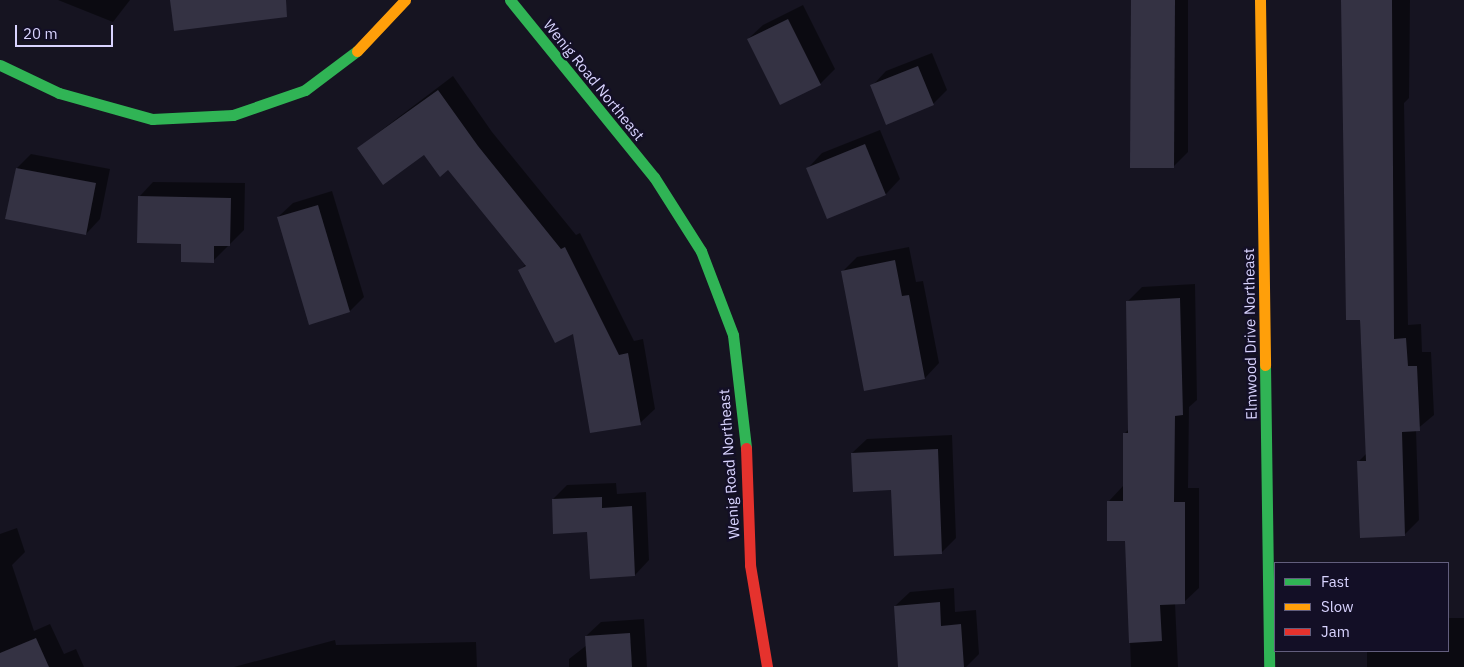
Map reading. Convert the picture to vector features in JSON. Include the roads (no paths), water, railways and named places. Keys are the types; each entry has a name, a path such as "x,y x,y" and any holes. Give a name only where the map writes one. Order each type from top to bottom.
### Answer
{"street":[{"path":"0,65 59,94 152,119 233,115 305,90 372,40 405,0"},
{"name":"Wenig Road Northeast","path":"510,0 654,178 701,251 730,325 745,426 750,565 767,667"},
{"name":"Elmwood Drive Northeast","path":"1260,0 1269,667"}]}
